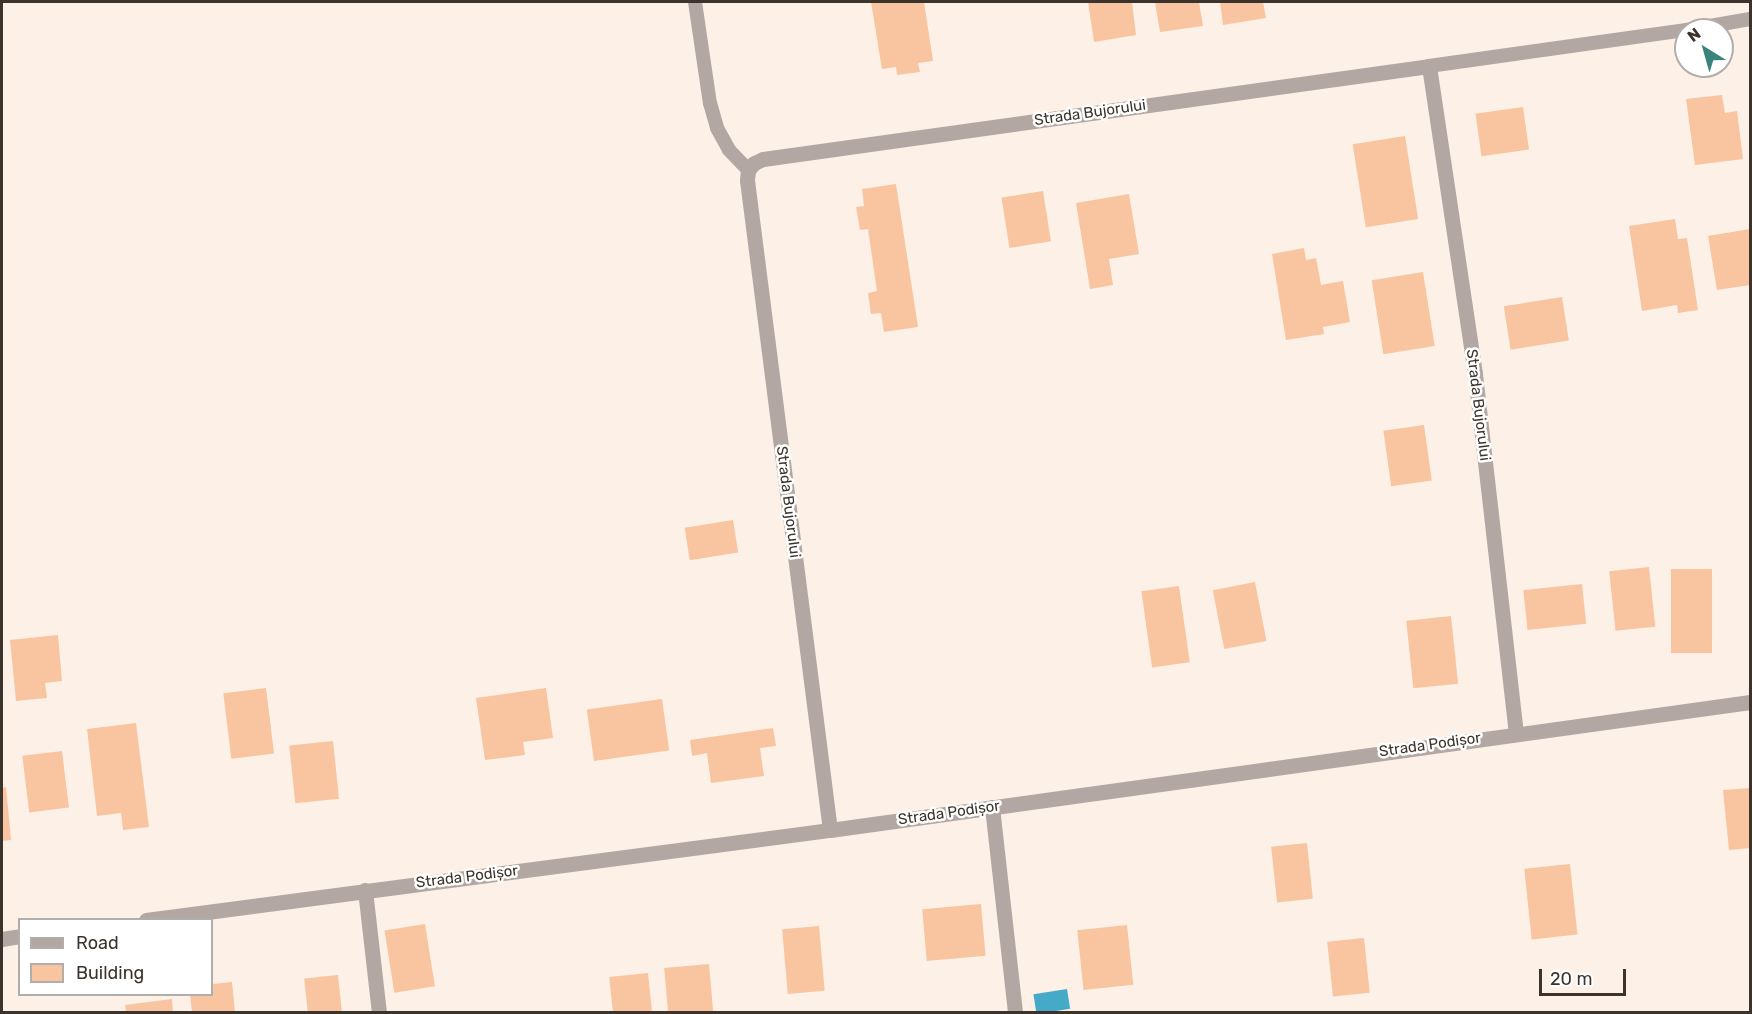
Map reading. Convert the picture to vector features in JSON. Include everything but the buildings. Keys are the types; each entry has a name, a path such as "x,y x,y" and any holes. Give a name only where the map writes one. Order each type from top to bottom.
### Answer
{"street":[{"name":"Strada Bujorului","path":"830,830 747,180 748,170 763,159 1429,66 1474,374 1516,733"},
{"name":"Strada Podișor","path":"161,918 830,830 1750,702"},
{"path":"992,807 1015,1012"},
{"path":"365,890 379,1012"},
{"path":"2,939 18,936"}],"lane":[{"path":"695,2 710,103 717,128 729,150 748,170"},
{"path":"1734,22 1750,19"},
{"path":"1429,66 1674,32"}],"water":[{"path":"1067,989 1070,1009 1036,1012 1033,994"}]}
